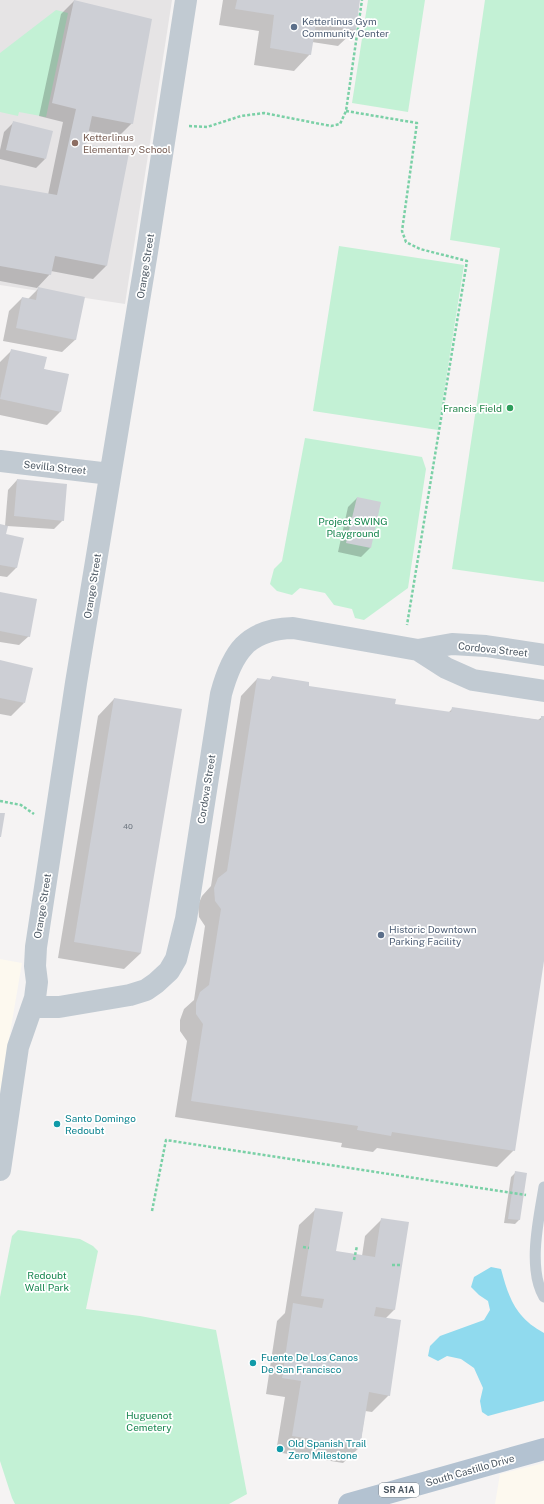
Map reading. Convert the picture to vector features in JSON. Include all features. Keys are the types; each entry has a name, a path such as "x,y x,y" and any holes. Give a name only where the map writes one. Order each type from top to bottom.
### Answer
{"main road":[{"name":"South Castillo Drive","path":"349,1504 544,1449"}],"street":[{"name":"Orange Street","path":"0,1170 18,1047 35,998 37,986 35,966 36,947 75,690 186,0"},
{"name":"Sevilla Street","path":"0,461 110,474"},
{"name":"Cordova Street","path":"32,1007 59,1007 146,990 169,971 176,958 186,919 221,694 227,672 236,654 249,641 266,632 278,628 293,628 411,648 452,644 486,646 544,655"},
{"name":"Cordova Street","path":"411,648 446,668 473,680 544,691"}],"lane":[{"path":"543,1192 536,1242 536,1272 544,1297"}],"path":[{"path":"166,126 207,127 241,116 264,113 331,126 340,124 346,111 362,0"},
{"path":"346,111 417,124 402,231 406,242 420,249 467,261 411,648"},
{"path":"0,801 21,804 32,814 38,815"},
{"path":"152,1211 166,1140 543,1192"},
{"path":"354,1260 357,1246"},
{"path":"303,1247 309,1248"},
{"path":"392,1265 401,1266"}],"shaded area":[{"name":"Ketterlinus Elementary School","path":"0,0 172,0 125,304 0,285"},
{"path":"0,959 22,963 0,1092"},
{"path":"544,1463 544,1504 495,1504 500,1474"}],"green space":[{"path":"368,0 425,0 408,112 352,103"},
{"name":"Francis Field","path":"485,0 544,0 544,582 452,569 500,248 450,240"},
{"path":"56,10 68,13 46,117 19,112 18,116 0,112 0,53"},
{"path":"339,246 464,265 438,430 313,411"},
{"name":"Project SWING Playground","path":"305,438 422,457 426,469 408,588 364,620 355,618 352,609 334,605 325,593 300,588 292,595 277,591 270,584 274,569 282,561"},
{"name":"Huguenot Cemetery","path":"18,1230 80,1239 93,1246 98,1251 86,1309 140,1316 216,1330 247,1494 229,1504 15,1504 0,1461 0,1297 12,1236"}],"water":[{"path":"491,1267 501,1269 507,1290 520,1314 534,1327 544,1333 544,1401 488,1416 482,1412 480,1401 483,1388 474,1368 461,1359 447,1356 438,1361 428,1356 430,1346 440,1336 484,1320 490,1310 488,1301 471,1287 474,1277"}],"building":[{"path":"74,0 152,19 133,124 92,116 86,144 129,153 107,266 55,256 51,275 0,266 0,185 57,195 76,109 52,103"},
{"name":"Ketterlinus Gym Community Center","path":"237,0 360,0 356,30 316,24 311,55 270,48 274,15 235,9"},
{"path":"13,121 53,131 46,159 6,150"},
{"path":"38,287 85,297 76,340 16,328 22,297 36,300"},
{"path":"11,349 47,357 44,369 69,374 61,412 0,399"},
{"path":"17,479 67,484 64,521 14,516"},
{"path":"357,497 381,502 371,548 346,543"},
{"path":"0,524 8,526 6,534 24,538 17,568 0,565"},
{"path":"0,592 37,599 30,637 0,631"},
{"path":"0,660 33,668 25,703 0,698"},
{"name":"Historic Downtown Parking Facility","path":"272,676 309,682 309,686 396,699 395,704 451,712 452,707 541,720 541,716 544,716 544,961 515,1151 392,1132 391,1136 357,1130 358,1126 191,1101 203,1024 196,1014 196,1003 200,992 209,985 221,909 215,901 214,888 218,878 227,871 257,678 271,680"},
{"path":"114,698 182,709 141,953 74,942"},
{"path":"0,813 5,813 1,837 0,837"},
{"path":"515,1171 527,1173 520,1220 508,1219"},
{"path":"315,1208 343,1212 336,1251 375,1257 381,1218 409,1222 395,1310 376,1307 374,1316 401,1320 390,1396 369,1392 360,1447 292,1436 301,1381 282,1378 293,1303 322,1308 324,1299 301,1296"}],"place":[{"name":"Ketterlinus Gym Community Center","path":"294,27"},
{"name":"Ketterlinus Elementary School","path":"75,143"},
{"name":"Francis Field","path":"510,408"},
{"name":"Historic Downtown Parking Facility","path":"381,935"},
{"name":"Santo Domingo Redoubt","path":"57,1124"},
{"name":"Fuente De Los Canos De San Francisco","path":"253,1363"},
{"name":"Old Spanish Trail Zero Milestone","path":"280,1449"}],"park label":[{"name":"Redoubt Wall Park","path":"47,1280"}]}
